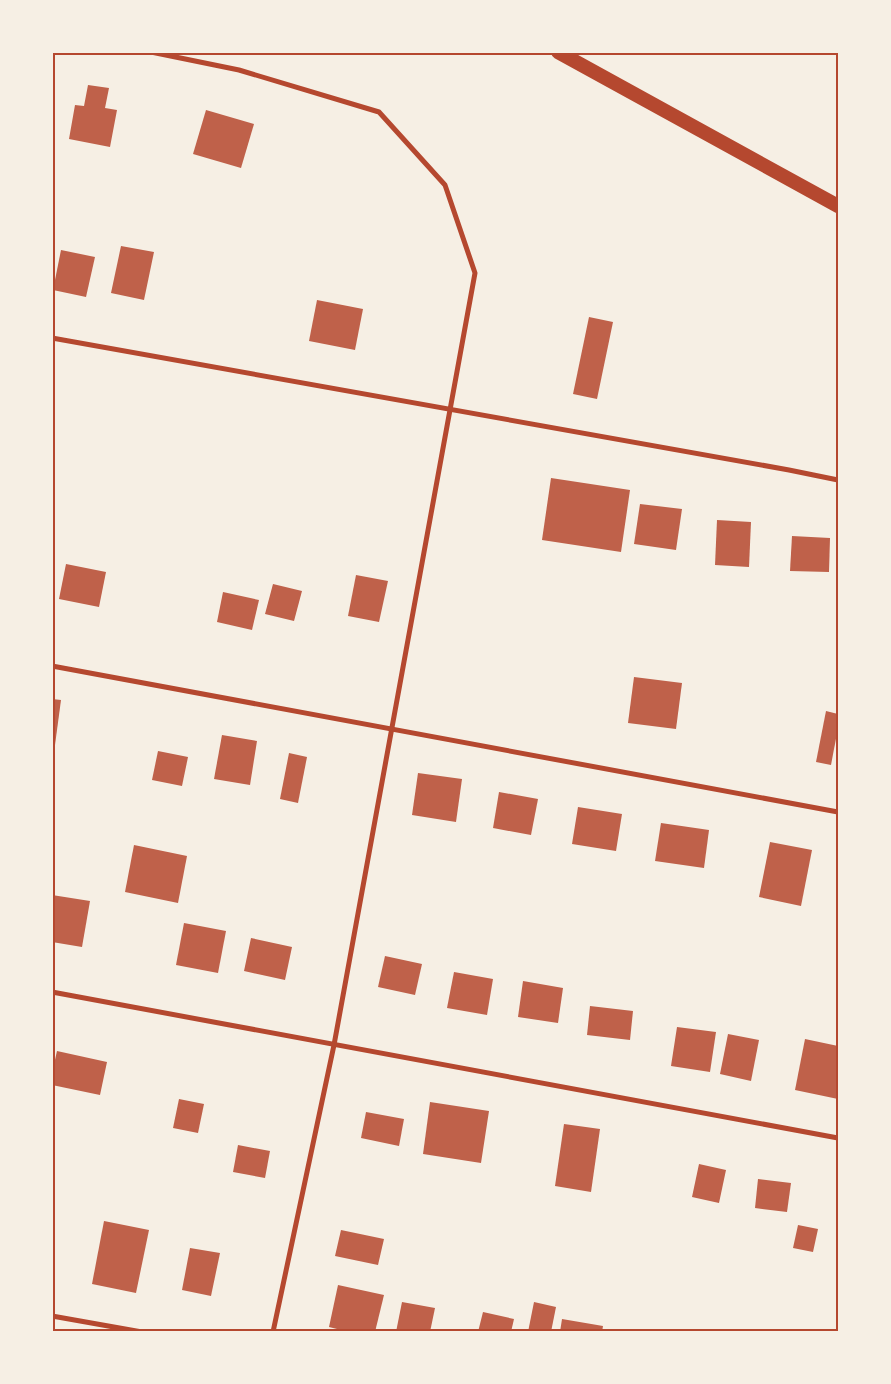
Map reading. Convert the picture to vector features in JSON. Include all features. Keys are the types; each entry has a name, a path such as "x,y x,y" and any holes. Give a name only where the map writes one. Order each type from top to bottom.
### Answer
{"highway":[{"path":"558,52 838,206"}],"street":[{"path":"151,52 239,70 379,112 446,185 475,273 334,1045 273,1332"},
{"path":"52,338 838,480"},
{"path":"52,666 838,812"},
{"path":"52,992 838,1138"},
{"path":"52,1316 142,1332"}],"building":[{"path":"88,85 109,88 105,108 117,110 110,147 69,139 75,105 84,106"},
{"path":"206,110 254,124 241,168 193,154"},
{"path":"121,246 154,252 144,300 111,293"},
{"path":"61,250 95,257 86,297 53,290"},
{"path":"317,300 363,309 355,350 309,341"},
{"path":"589,317 613,322 597,399 573,394"},
{"path":"551,478 630,490 621,552 542,540"},
{"path":"640,504 682,509 676,550 634,544"},
{"path":"717,520 751,522 749,567 715,565"},
{"path":"792,536 830,538 829,572 790,571"},
{"path":"66,564 106,572 99,607 59,599"},
{"path":"356,575 388,581 379,622 348,616"},
{"path":"273,584 302,591 294,621 265,614"},
{"path":"223,592 259,600 252,630 217,622"},
{"path":"634,677 682,683 676,729 628,723"},
{"path":"52,699 61,700 55,745 52,744"},
{"path":"826,711 838,714 838,728 831,765 816,762"},
{"path":"222,735 257,741 250,785 214,779"},
{"path":"158,751 188,757 182,786 152,780"},
{"path":"289,753 307,757 298,803 280,799"},
{"path":"418,773 462,779 456,822 412,815"},
{"path":"499,792 538,799 531,835 493,828"},
{"path":"578,807 622,814 616,851 572,844"},
{"path":"661,823 709,830 704,868 655,861"},
{"path":"770,842 812,850 801,906 759,897"},
{"path":"134,845 187,856 178,903 125,892"},
{"path":"52,895 90,901 82,947 52,942"},
{"path":"184,923 226,931 218,973 176,965"},
{"path":"251,938 292,947 285,980 244,971"},
{"path":"385,956 422,964 415,995 378,987"},
{"path":"454,972 493,979 487,1015 447,1008"},
{"path":"523,981 563,988 558,1023 518,1017"},
{"path":"590,1006 633,1011 630,1040 587,1035"},
{"path":"677,1027 716,1032 710,1072 671,1066"},
{"path":"728,1034 759,1040 751,1081 720,1074"},
{"path":"805,1039 838,1046 838,1099 795,1090"},
{"path":"57,1051 107,1062 100,1095 52,1085 52,1073"},
{"path":"179,1099 204,1104 198,1133 173,1128"},
{"path":"430,1102 489,1111 481,1163 423,1154"},
{"path":"366,1112 404,1119 399,1146 361,1138"},
{"path":"564,1124 600,1129 591,1192 555,1186"},
{"path":"238,1145 270,1151 265,1178 233,1172"},
{"path":"699,1164 726,1170 719,1203 692,1197"},
{"path":"758,1179 791,1183 787,1212 755,1208"},
{"path":"104,1221 149,1230 136,1293 92,1284"},
{"path":"798,1225 818,1229 813,1252 793,1248"},
{"path":"341,1230 384,1239 378,1265 335,1256"},
{"path":"190,1248 220,1253 211,1296 182,1290"},
{"path":"338,1285 384,1295 375,1332 349,1332 329,1327"},
{"path":"402,1302 435,1308 430,1332 396,1332"},
{"path":"534,1302 556,1307 551,1332 528,1332"},
{"path":"483,1312 514,1319 511,1332 478,1332"},
{"path":"562,1319 603,1326 602,1332 560,1332"}]}
